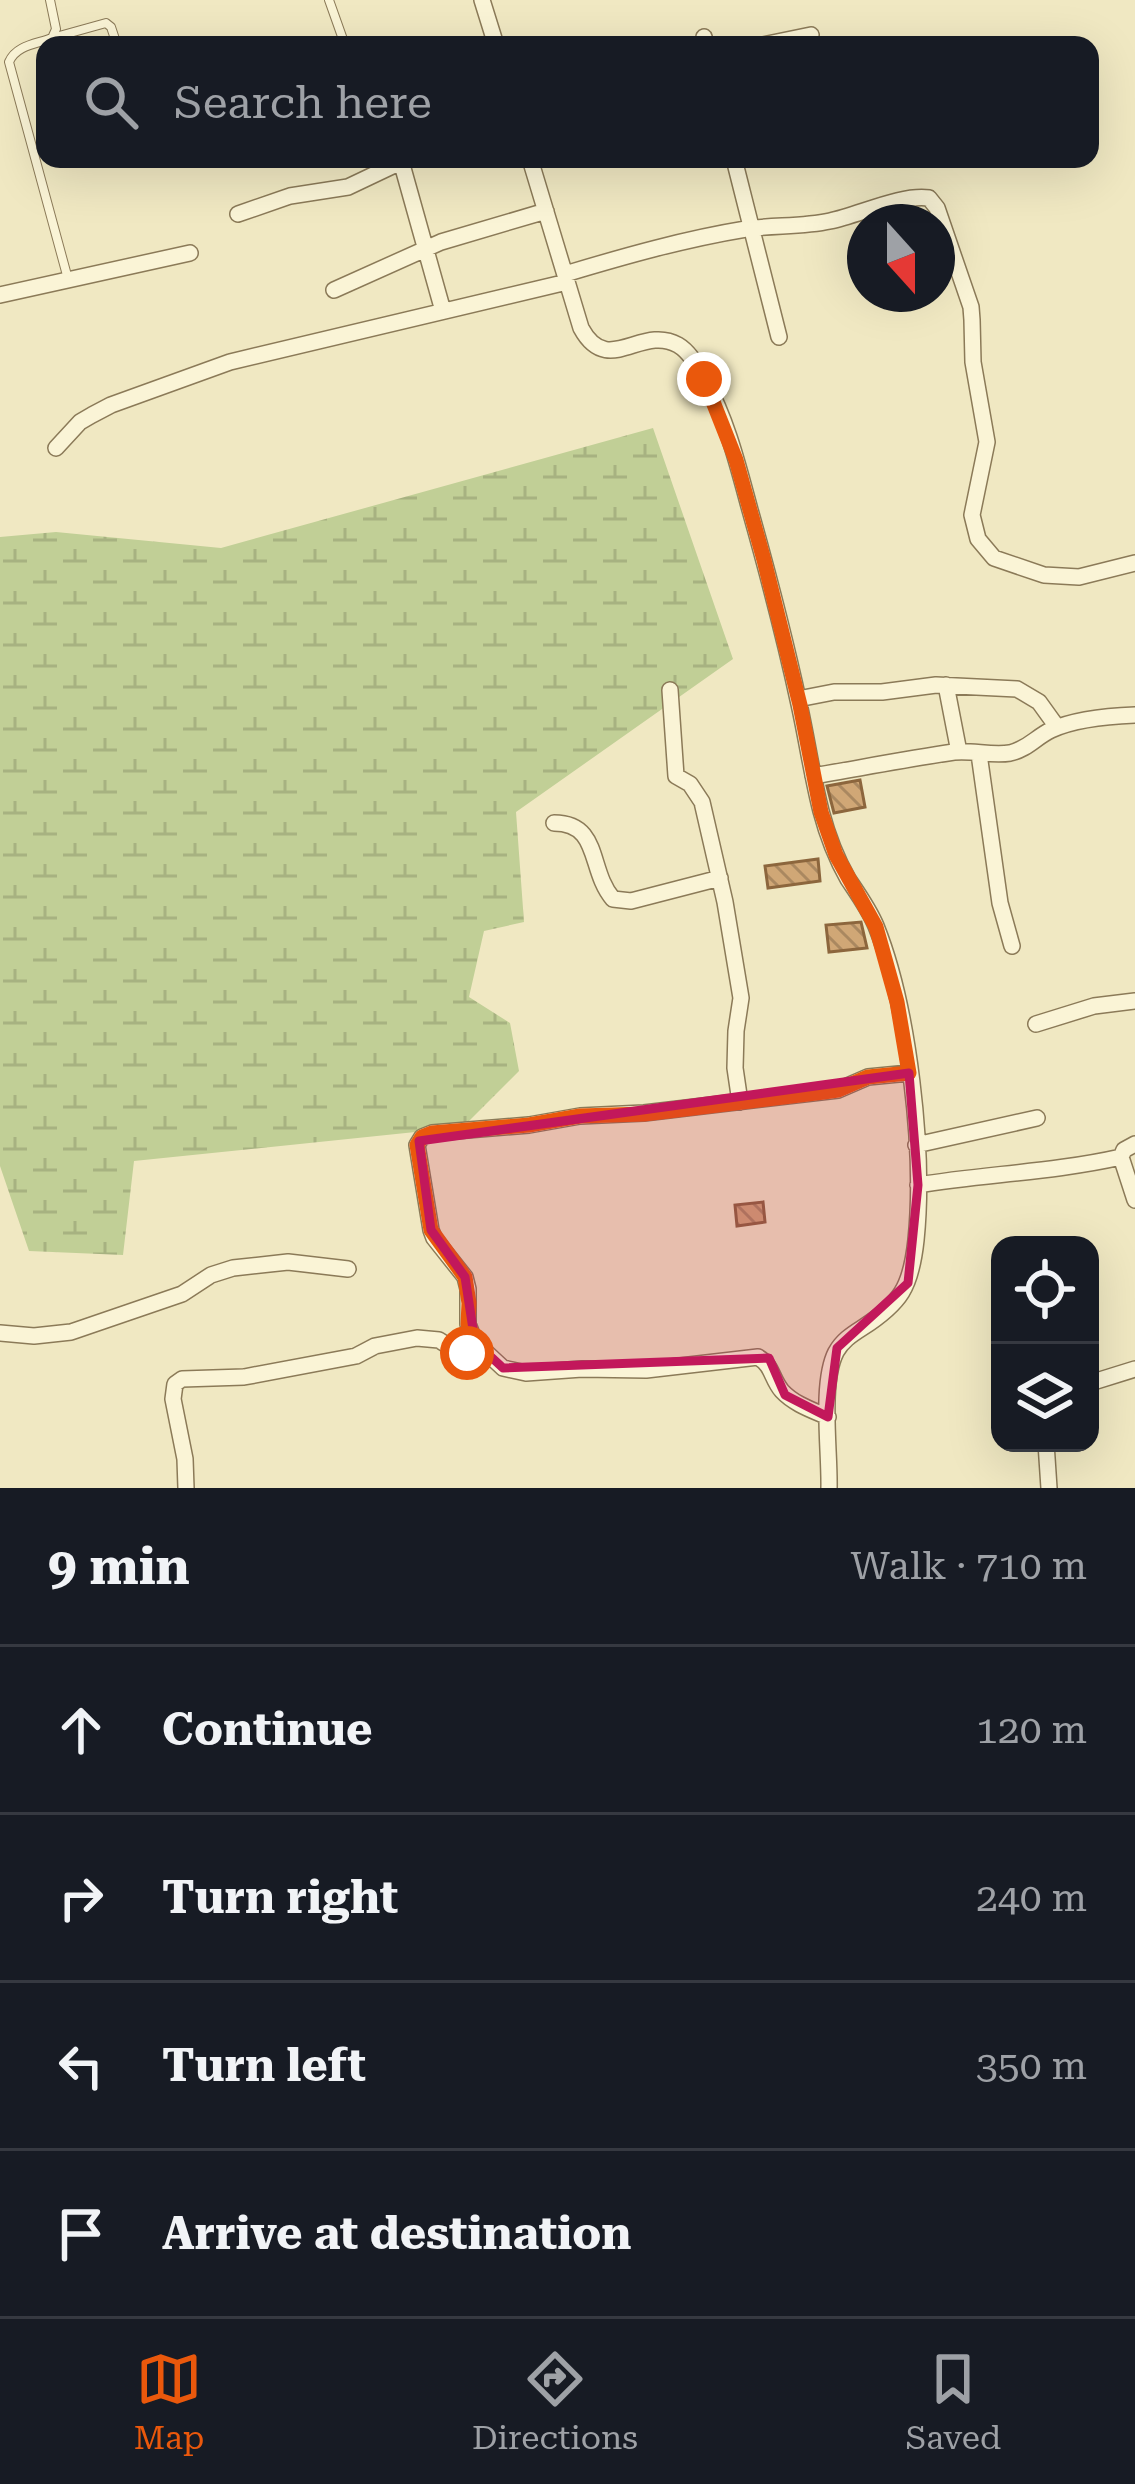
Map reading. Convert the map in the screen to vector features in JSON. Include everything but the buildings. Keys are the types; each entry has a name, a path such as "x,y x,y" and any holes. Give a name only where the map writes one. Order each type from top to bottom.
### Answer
{"street":[{"path":"482,0 493,36"},
{"path":"806,36 811,35"},
{"path":"238,214 290,196 348,187 384,168"},
{"path":"397,168 443,311"},
{"path":"533,168 581,328 593,347 612,349 652,341 676,344 689,354 704,379 741,475 798,699 821,812 836,855 876,927 897,1002 916,1145 916,1236 908,1283 899,1298 848,1337 831,1364 830,1488"},
{"path":"736,168 779,338"},
{"path":"56,448 92,415 214,367 566,278 642,251 752,228 824,222 929,198 937,208 971,307 973,362 987,442 972,515 978,539 994,558 1044,575 1079,577 1135,563"},
{"path":"334,290 425,248 546,212"},
{"path":"0,295 190,253"},
{"path":"798,699 833,692 946,685 1023,690 1040,702 1057,728"},
{"path":"946,685 959,752"},
{"path":"670,690 676,776 691,784 702,802 741,998 735,1068 740,1102"},
{"path":"813,776 959,752 1012,752 1057,728 1135,715"},
{"path":"979,754 1000,903 1012,946"},
{"path":"554,823 580,828 606,891 614,899 631,901 720,878"},
{"path":"1036,1024 1094,1006 1135,1000"},
{"path":"828,1417 785,1395 771,1368 758,1357 665,1368 526,1373 503,1368 478,1346 468,1324 465,1277 431,1230 417,1145 432,1133 838,1090 868,1077 909,1073"},
{"path":"916,1145 1037,1118"},
{"path":"1135,1144 1121,1157 1135,1200"},
{"path":"918,1185 1121,1157"},
{"path":"0,1333 70,1332 182,1294 211,1275 233,1268 287,1262 348,1269"},
{"path":"186,1488 173,1392 182,1379 244,1377 356,1356 376,1346 417,1338 439,1340 462,1355 478,1346"},
{"path":"1099,1380 1135,1369"},
{"path":"1047,1452 1049,1488"}],"lane":[{"path":"50,0 56,29 53,36"},
{"path":"329,0 342,36"},
{"path":"59,36 106,23 114,36"},
{"path":"36,44 20,49 9,62 36,162"},
{"path":"38,168 68,280"}],"highlighted area":[{"path":"909,1073 918,1185 908,1283 837,1348 828,1417 785,1395 769,1358 503,1368 475,1342 465,1277 431,1230 419,1141"}],"green space":[{"path":"653,428 733,659 516,812 524,922 484,931 469,997 510,1023 519,1071 466,1124 134,1161 123,1255 29,1251 0,1166 0,537 56,532 221,548"}],"route":[{"path":"467,1353 478,1346 468,1324 468,1289 465,1277 431,1230 417,1145 422,1137 824,1092 881,1074 909,1073 897,1002 876,927 836,855 821,812 764,560 736,460 704,379"}]}
